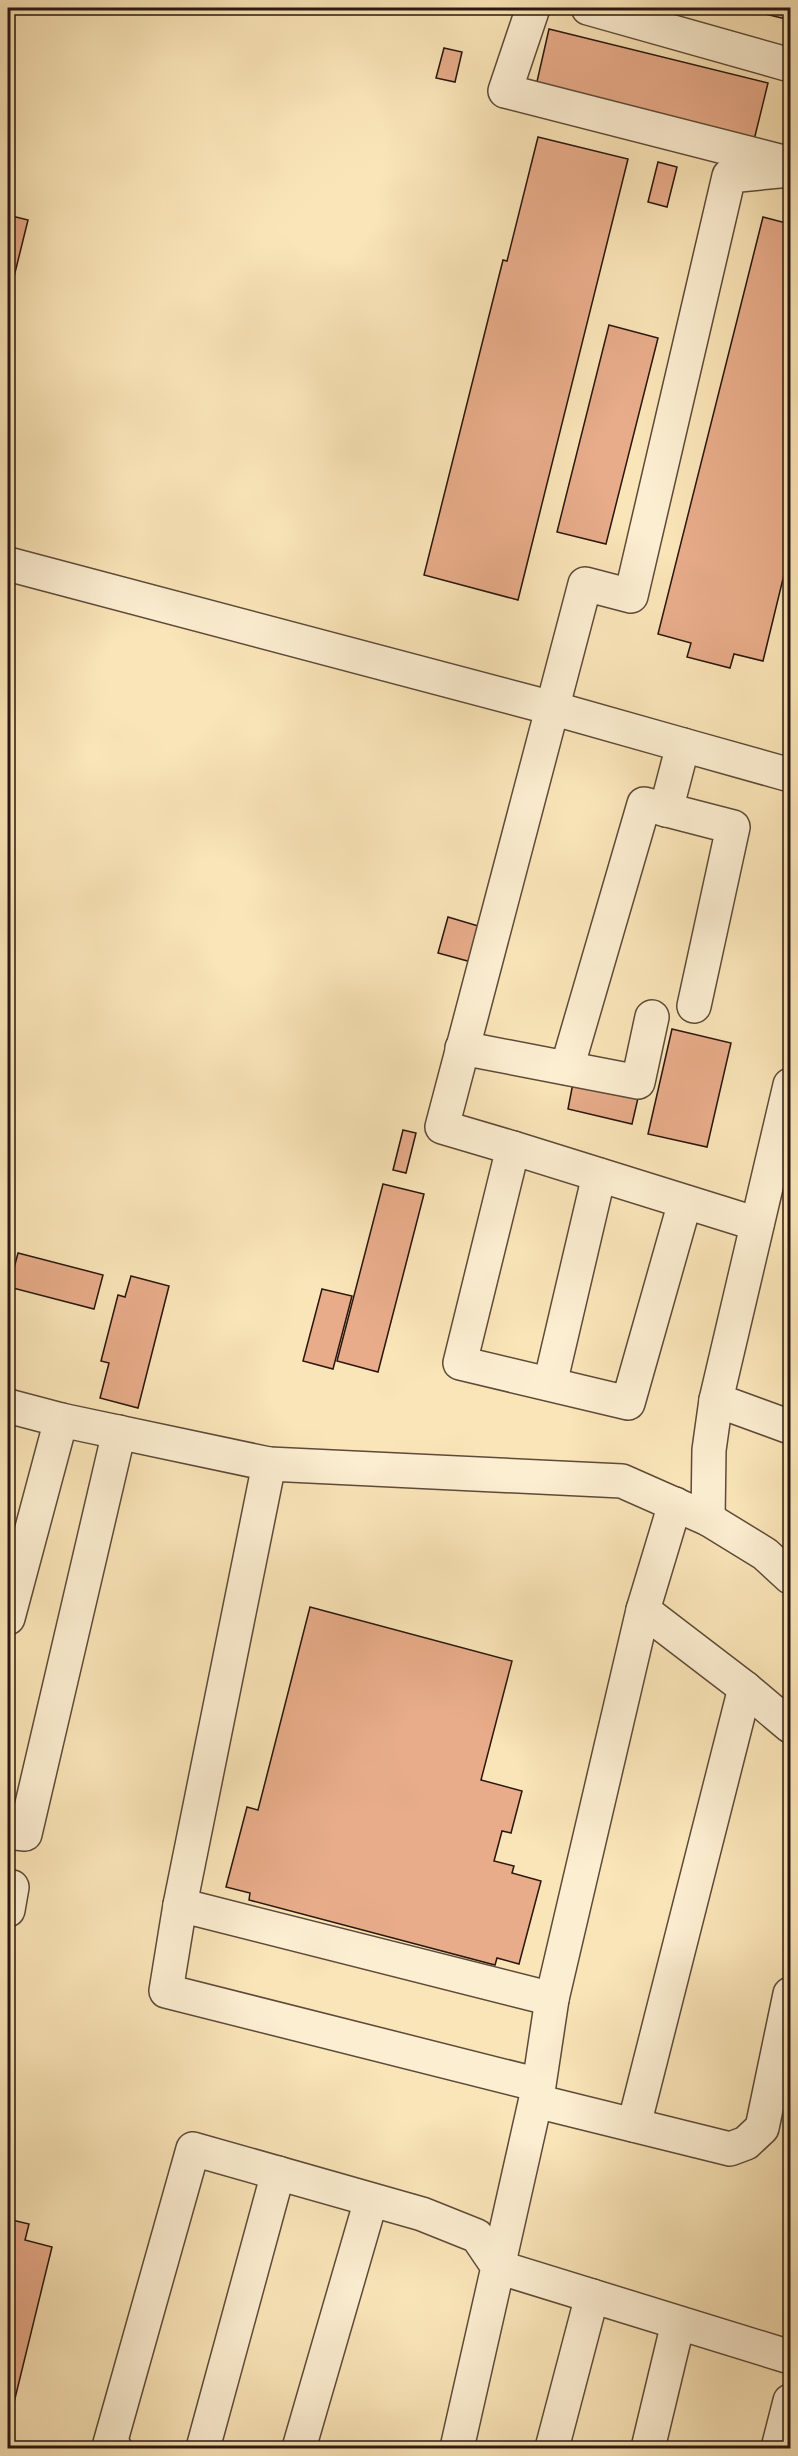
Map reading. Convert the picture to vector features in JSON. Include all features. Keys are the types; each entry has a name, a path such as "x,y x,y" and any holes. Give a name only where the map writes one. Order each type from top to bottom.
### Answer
{"street":[{"path":"533,8 504,91 790,164"},
{"path":"588,8 790,65"},
{"path":"757,1224 442,1127 585,584 631,596 729,176 790,170"},
{"path":"8,564 552,708 790,775"},
{"path":"666,810 683,745"},
{"path":"567,1068 645,804 733,827 694,1006"},
{"path":"462,1048 638,1082 652,1017"},
{"path":"708,1519 710,1450 716,1400 790,1085"},
{"path":"513,1148 460,1363 628,1403 685,1202"},
{"path":"550,1384 599,1175"},
{"path":"716,1400 790,1427"},
{"path":"8,1406 61,1420 269,1464 622,1481 708,1519 765,1554 790,1577"},
{"path":"8,1618 61,1420"},
{"path":"8,1832 25,1834 119,1432"},
{"path":"269,1464 180,1905 166,1991 538,2093 634,2125 730,2149 746,2143 762,2128 790,1994"},
{"path":"457,2448 538,2093 552,1999 643,1610 675,1504"},
{"path":"643,1610 745,1688 790,1726"},
{"path":"634,2125 745,1688"},
{"path":"8,1886 12,1887 8,1910"},
{"path":"180,1905 552,1999"},
{"path":"115,2448 109,2447 193,2149 422,2214 477,2236 498,2268 790,2357"},
{"path":"203,2448 278,2173"},
{"path":"299,2448 371,2200"},
{"path":"552,2448 592,2296"},
{"path":"648,2448 678,2322"},
{"path":"778,2448 790,2401"}],"building":[{"path":"740,8 790,8 790,20"},
{"path":"549,29 768,83 754,140 536,86"},
{"path":"444,48 462,52 455,82 436,78"},
{"path":"538,137 628,159 518,600 424,575 503,260 507,261"},
{"path":"658,162 677,167 667,207 648,202"},
{"path":"8,215 28,220 8,301"},
{"path":"763,217 790,224 790,550 763,661 734,654 730,668 687,657 691,643 658,634"},
{"path":"609,325 658,338 606,544 557,532"},
{"path":"448,917 485,928 475,963 438,953"},
{"path":"672,1029 731,1043 707,1147 648,1134"},
{"path":"573,1083 638,1098 632,1124 568,1109"},
{"path":"403,1130 416,1133 406,1173 393,1170"},
{"path":"383,1184 424,1194 378,1372 337,1361"},
{"path":"18,1253 103,1275 94,1309 9,1287"},
{"path":"131,1276 169,1286 138,1408 100,1398 109,1363 101,1361 118,1295 125,1297"},
{"path":"322,1289 352,1296 333,1369 303,1361"},
{"path":"310,1607 512,1661 481,1780 522,1791 511,1833 502,1831 494,1861 514,1866 512,1873 541,1881 519,1964 497,1958 495,1965 249,1900 250,1893 226,1887 247,1807 258,1810"},
{"path":"8,2219 29,2224 25,2240 52,2247 8,2427"}]}
